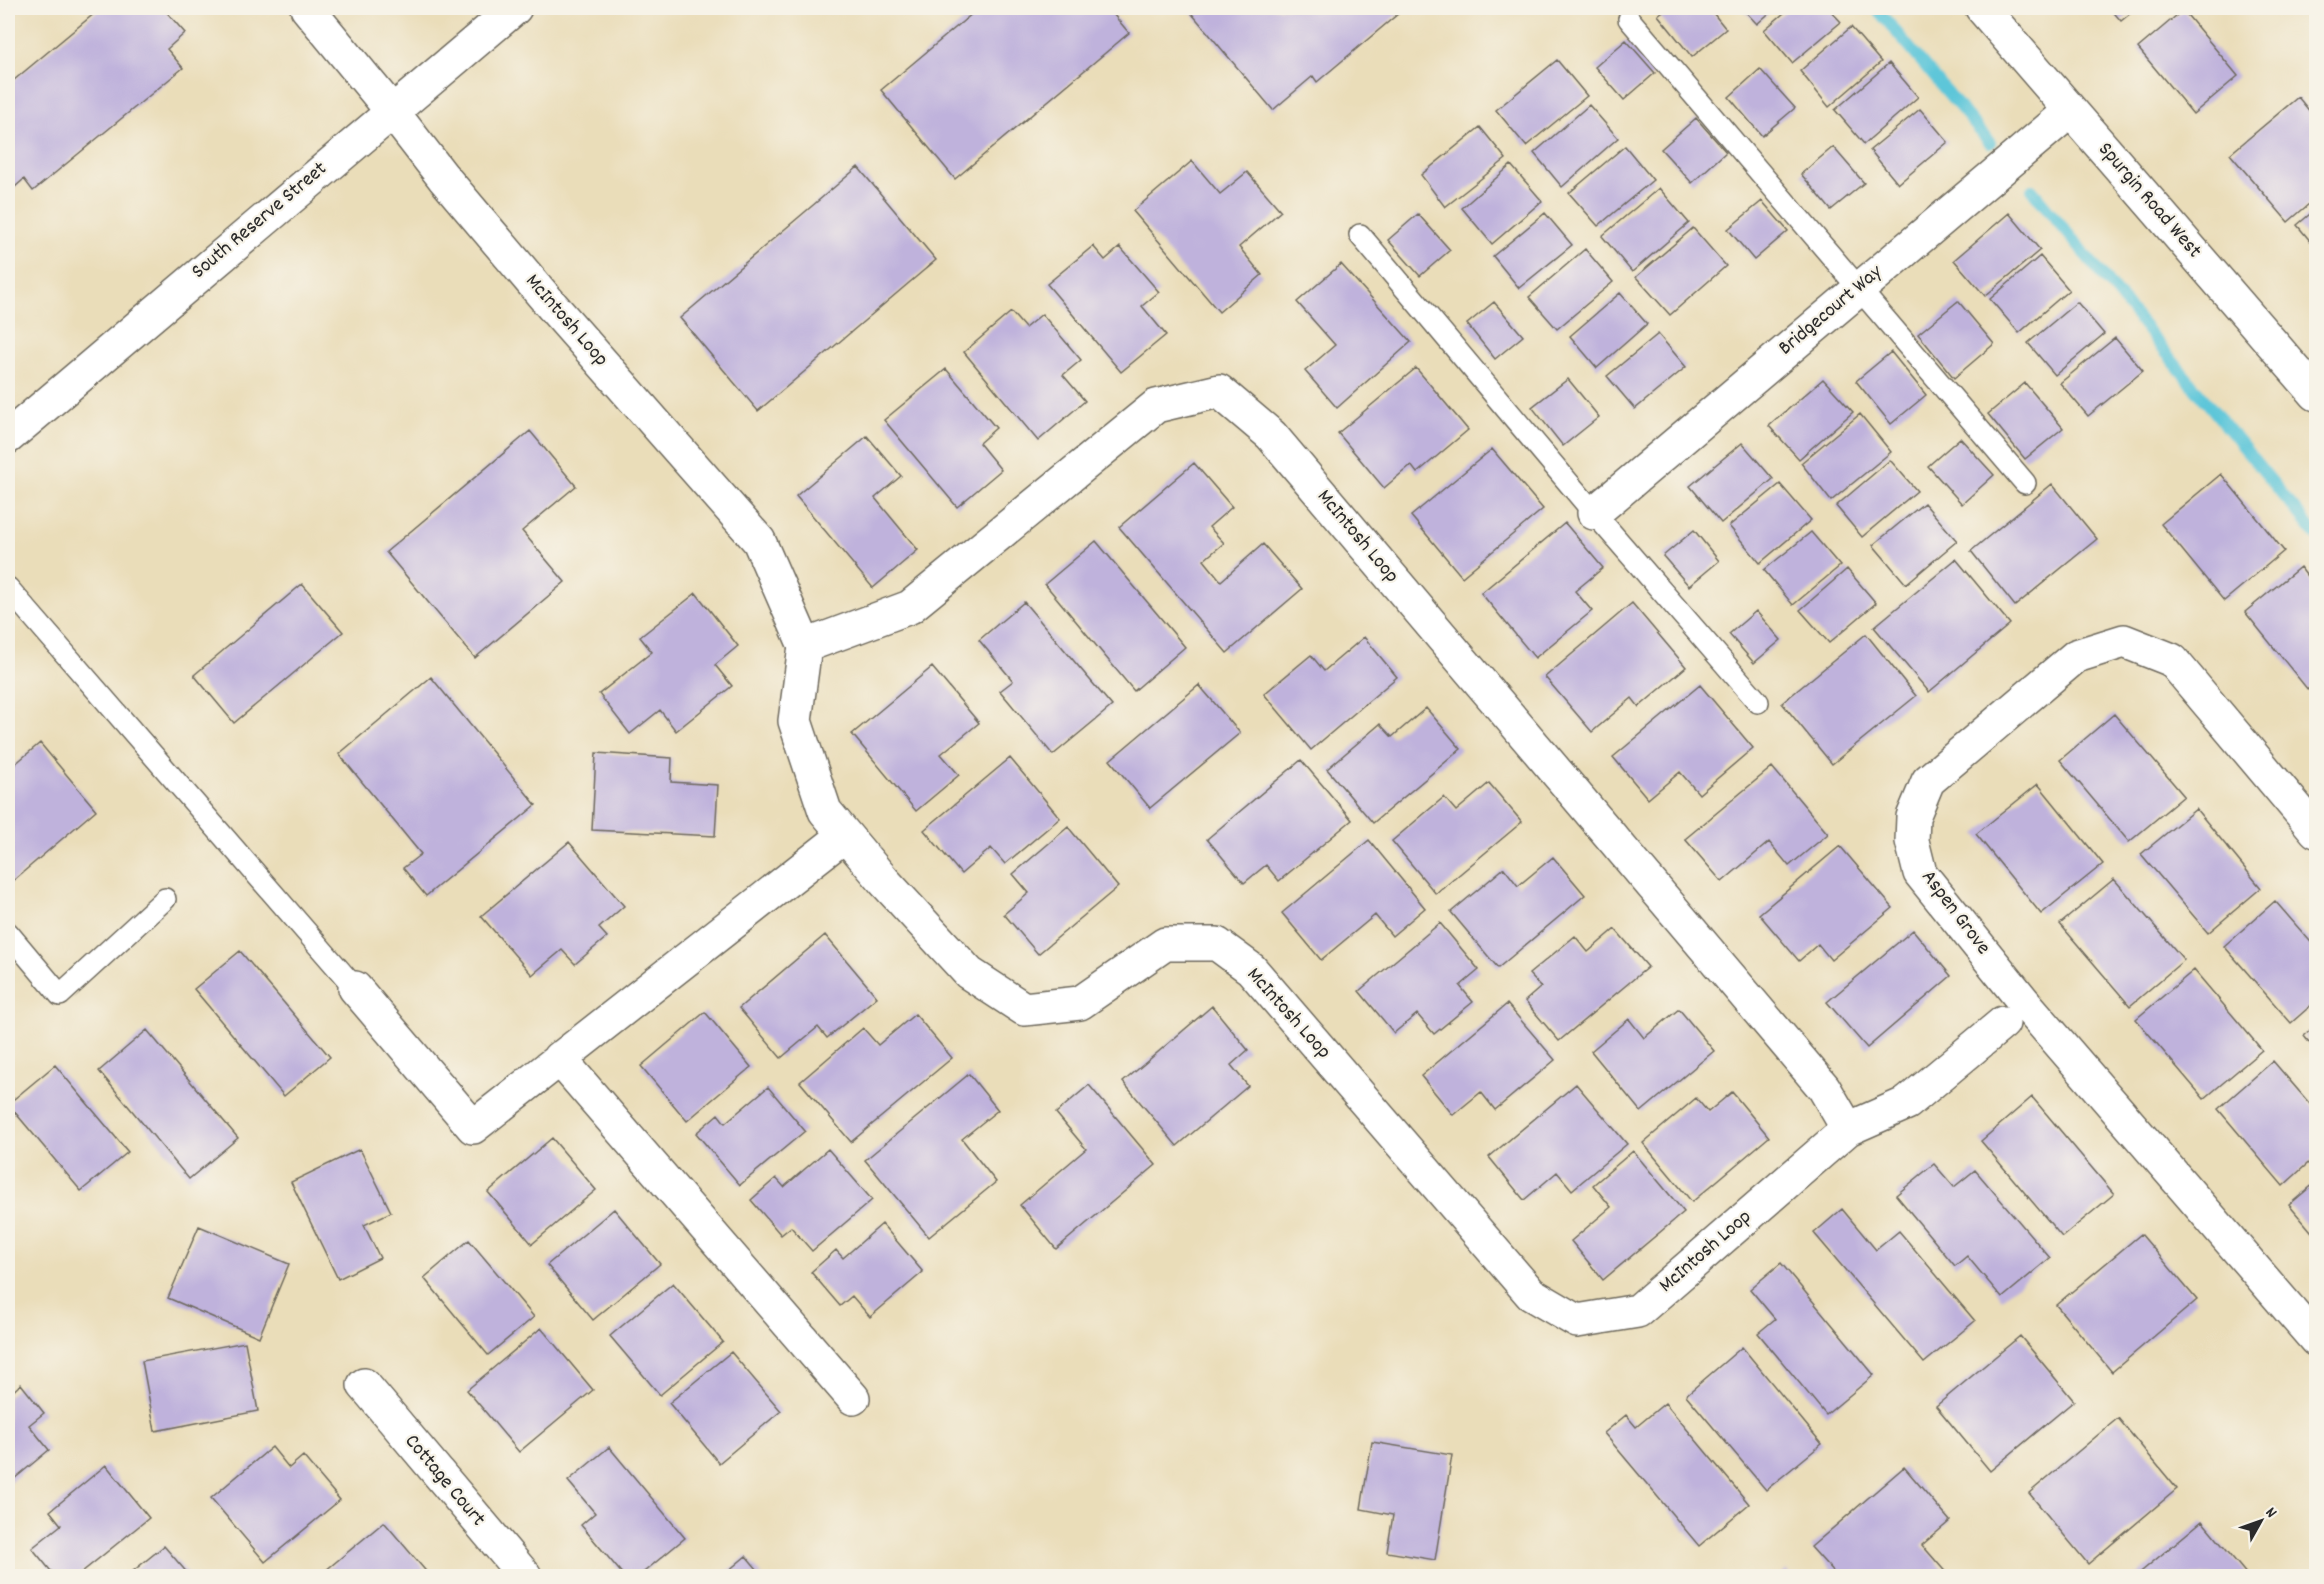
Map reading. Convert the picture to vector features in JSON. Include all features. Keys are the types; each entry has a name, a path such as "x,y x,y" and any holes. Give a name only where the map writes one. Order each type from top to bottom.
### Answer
{"main road":[{"name":"McIntosh Loop","path":"307,8 443,177 759,541 804,646 795,722 825,811 884,881 969,973 1024,1009 1080,1003 1165,944 1217,944 1251,969 1531,1294 1577,1321 1638,1311 1848,1129 1907,1103 2003,1023"},
{"name":"South Reserve Street","path":"8,437 391,110 515,8"},
{"name":"Spurgin Road West","path":"1982,8 2316,394"},
{"name":"Bridgecourt Way","path":"1594,513 2070,111"},
{"name":"McIntosh Loop","path":"804,646 910,608 1156,406 1219,391 1271,435 1824,1088 1848,1129"},
{"name":"Aspen Grove","path":"2316,831 2172,660 2124,641 2076,656 1928,781 1913,817 1912,841 1920,873 2024,1002 2316,1340"},
{"path":"355,988 472,1127 845,835"},
{"path":"559,1058 853,1398"},
{"name":"Cottage Court","path":"364,1385 525,1576"}],"lane":[{"path":"1629,19 2025,483"},
{"path":"1360,235 1594,513 1758,702"},
{"path":"8,588 355,988"},
{"path":"8,933 60,995 165,899"}],"building":[{"path":"101,8 163,8 185,33 167,49 183,68 33,191 24,179 8,193 8,85"},
{"path":"979,8 1108,8 1129,33 955,179 881,90"},
{"path":"1187,8 1405,8 1317,82 1313,76 1273,110"},
{"path":"1667,8 1709,8 1726,29 1692,57 1658,15"},
{"path":"1742,8 1775,8 1757,24"},
{"path":"1790,8 1828,8 1841,22 1792,63 1764,30"},
{"path":"2110,8 2137,8 2121,21"},
{"path":"2183,10 2238,76 2193,114 2138,48"},
{"path":"1851,27 1881,62 1829,107 1800,71"},
{"path":"1626,40 1655,73 1624,100 1595,67"},
{"path":"1557,60 1587,96 1526,146 1496,110"},
{"path":"1889,63 1918,97 1864,144 1835,110"},
{"path":"1760,69 1795,108 1762,136 1729,97"},
{"path":"2298,97 2316,119 2316,198 2288,222 2230,154"},
{"path":"1589,105 1618,138 1562,187 1534,153"},
{"path":"1920,109 1948,142 1898,184 1870,150"},
{"path":"1696,118 1726,152 1692,183 1661,149"},
{"path":"1480,127 1506,159 1445,207 1421,175"},
{"path":"1625,146 1653,180 1598,226 1569,193"},
{"path":"1833,147 1864,183 1831,210 1801,174"},
{"path":"1192,161 1220,194 1247,172 1281,211 1239,247 1262,275 1219,312 1133,211"},
{"path":"1511,165 1542,201 1492,244 1462,208"},
{"path":"858,167 936,260 758,411 680,318"},
{"path":"1659,188 1689,223 1632,272 1602,236"},
{"path":"1762,201 1788,231 1754,260 1728,229"},
{"path":"2316,209 2316,248 2297,225"},
{"path":"1545,213 1572,245 1519,288 1493,256"},
{"path":"2009,213 2040,250 1985,296 1954,260"},
{"path":"1418,214 1450,250 1420,276 1388,240"},
{"path":"1693,228 1726,266 1670,315 1636,277"},
{"path":"1093,246 1105,260 1120,247 1159,292 1142,306 1166,335 1121,372 1047,284"},
{"path":"1585,249 1613,282 1557,329 1529,297"},
{"path":"2040,256 2069,290 2019,333 1990,299"},
{"path":"1341,264 1411,342 1337,408 1305,371 1335,345 1297,302"},
{"path":"1620,293 1647,324 1597,368 1570,336"},
{"path":"1958,301 1994,344 1954,378 1918,334"},
{"path":"1494,302 1523,336 1495,359 1467,324"},
{"path":"2077,302 2104,334 2055,375 2028,343"},
{"path":"1011,312 1025,328 1042,314 1081,360 1063,375 1085,401 1038,441 964,352"},
{"path":"1658,334 1686,367 1635,409 1607,376"},
{"path":"2115,338 2143,371 2088,416 2060,383"},
{"path":"1891,352 1926,395 1891,424 1856,381"},
{"path":"1416,368 1468,430 1417,473 1411,465 1384,488 1338,433"},
{"path":"946,369 996,428 979,443 1001,470 957,507 884,420"},
{"path":"1568,379 1599,417 1563,446 1532,407"},
{"path":"1823,379 1853,412 1799,459 1769,426"},
{"path":"2025,383 2063,428 2025,459 1988,414"},
{"path":"1860,414 1891,452 1831,501 1801,463"},
{"path":"530,431 576,486 522,531 565,582 475,658 386,552"},
{"path":"867,436 901,476 875,498 918,550 873,588 796,496"},
{"path":"1960,438 1994,475 1962,504 1928,466"},
{"path":"1742,443 1773,479 1721,523 1690,486"},
{"path":"1492,449 1543,509 1462,577 1411,516"},
{"path":"1890,460 1917,491 1862,537 1836,506"},
{"path":"1194,463 1232,507 1209,527 1224,543 1204,560 1221,581 1263,544 1302,589 1227,653 1119,527"},
{"path":"2221,474 2284,551 2224,601 2161,524"},
{"path":"1780,484 1811,520 1760,563 1729,526"},
{"path":"2052,484 2097,539 2015,606 1971,551"},
{"path":"1924,503 1957,541 1906,584 1873,545"},
{"path":"1565,523 1603,568 1575,591 1592,611 1535,658 1481,593"},
{"path":"1694,530 1719,561 1689,586 1663,556"},
{"path":"1811,532 1840,566 1793,605 1764,570"},
{"path":"1096,541 1185,647 1134,691 1045,584"},
{"path":"1956,559 2010,624 1929,692 1874,627"},
{"path":"2300,567 2316,588 2316,683 2308,690 2245,612"},
{"path":"1847,569 1876,603 1829,643 1800,610"},
{"path":"302,584 343,632 234,723 194,675"},
{"path":"696,593 738,646 715,665 732,686 676,731 660,710 630,734 599,694 652,652 640,637"},
{"path":"1024,602 1112,706 1053,755 1000,691 1013,681 979,640"},
{"path":"1632,603 1686,667 1639,707 1632,698 1592,732 1545,677"},
{"path":"1756,611 1781,640 1754,663 1729,634"},
{"path":"1866,634 1916,696 1832,764 1782,703"},
{"path":"1364,637 1397,677 1311,750 1264,694 1311,655 1324,671"},
{"path":"932,667 979,723 941,754 959,775 916,811 852,734"},
{"path":"431,677 536,805 426,896 403,868 421,854 339,754"},
{"path":"1199,685 1240,733 1150,808 1110,760"},
{"path":"1700,685 1753,748 1699,794 1680,772 1648,799 1613,757"},
{"path":"1426,708 1461,749 1373,823 1327,769 1380,724 1392,737"},
{"path":"2114,714 2184,796 2129,842 2060,760"},
{"path":"40,743 96,810 8,885 8,770"},
{"path":"596,753 672,758 671,782 718,785 715,836 592,830"},
{"path":"1010,758 1060,818 1005,864 991,848 961,874 924,830"},
{"path":"1301,760 1352,820 1279,881 1266,865 1244,883 1207,839"},
{"path":"1772,767 1828,834 1789,866 1769,842 1722,882 1685,839"},
{"path":"1489,783 1522,822 1436,894 1392,841 1444,797 1456,811"},
{"path":"2038,784 2103,864 2041,914 1976,834"},
{"path":"2196,809 2261,888 2208,933 2141,854"},
{"path":"1068,827 1118,887 1038,954 1004,914 1029,893 1013,874"},
{"path":"1369,840 1425,908 1392,936 1375,915 1321,960 1282,913"},
{"path":"569,842 624,906 599,928 607,937 575,964 562,950 532,975 481,916"},
{"path":"1840,846 1893,908 1831,960 1818,944 1799,961 1759,914"},
{"path":"1553,857 1585,895 1498,968 1451,912 1504,868 1518,886"},
{"path":"2114,879 2184,960 2130,1006 2060,924"},
{"path":"2275,901 2316,948 2316,1001 2291,1023 2224,946"},
{"path":"1440,923 1479,970 1460,986 1473,1002 1434,1034 1417,1014 1394,1033 1359,991"},
{"path":"1615,929 1648,967 1559,1041 1525,1001 1541,987 1529,974 1575,936 1588,952"},
{"path":"1913,930 1951,976 1867,1048 1827,1002"},
{"path":"825,935 877,997 827,1038 818,1027 781,1058 739,1008"},
{"path":"240,951 330,1057 284,1096 194,989"},
{"path":"2194,970 2262,1050 2204,1099 2136,1019"},
{"path":"1507,1004 1555,1060 1495,1110 1481,1092 1453,1115 1421,1076"},
{"path":"1212,1006 1248,1050 1231,1065 1248,1086 1177,1146 1123,1082"},
{"path":"1679,1009 1714,1051 1641,1112 1591,1051 1629,1019 1644,1038"},
{"path":"705,1012 751,1067 687,1121 641,1066"},
{"path":"915,1014 952,1058 851,1142 800,1082 863,1028 878,1045"},
{"path":"2316,1025 2316,1051 2304,1036"},
{"path":"147,1030 238,1138 189,1179 99,1071"},
{"path":"2273,1061 2316,1111 2316,1156 2283,1186 2218,1109"},
{"path":"55,1065 128,1152 81,1191 8,1104"},
{"path":"969,1074 998,1110 962,1139 996,1182 929,1237 865,1160"},
{"path":"1576,1084 1627,1144 1572,1190 1557,1172 1524,1200 1489,1157"},
{"path":"1089,1085 1156,1165 1056,1249 1020,1205 1086,1149 1056,1113"},
{"path":"768,1087 805,1131 740,1185 696,1133 718,1114 725,1123"},
{"path":"1732,1092 1769,1137 1692,1202 1643,1143 1696,1098 1708,1112"},
{"path":"2032,1097 2114,1194 2062,1237 1981,1141"},
{"path":"552,1138 596,1190 532,1244 488,1192"},
{"path":"360,1149 391,1212 364,1225 380,1258 338,1279 291,1182"},
{"path":"828,1149 872,1200 812,1251 791,1227 781,1235 751,1200 776,1178 784,1187"},
{"path":"1633,1151 1684,1212 1603,1280 1571,1241 1611,1207 1593,1185"},
{"path":"1934,1164 1954,1187 1975,1170 2050,1258 2002,1298 1967,1256 1955,1266 1896,1195"},
{"path":"2316,1182 2316,1237 2289,1205"},
{"path":"614,1209 660,1264 593,1320 547,1265"},
{"path":"1842,1209 1876,1250 1899,1231 1975,1321 1924,1363 1814,1233"},
{"path":"882,1224 923,1272 870,1317 852,1296 840,1306 811,1272 836,1250 843,1258"},
{"path":"199,1226 289,1264 259,1337 168,1298"},
{"path":"2141,1234 2197,1300 2112,1372 2056,1305"},
{"path":"469,1240 534,1317 488,1355 424,1278"},
{"path":"1781,1263 1874,1375 1826,1415 1758,1333 1775,1319 1750,1289"},
{"path":"673,1283 723,1342 660,1395 610,1336"},
{"path":"541,1328 593,1390 519,1452 467,1390"},
{"path":"2020,1336 2074,1401 1990,1471 1936,1406"},
{"path":"245,1342 258,1411 155,1431 142,1361"},
{"path":"1742,1347 1822,1444 1766,1490 1686,1395"},
{"path":"731,1352 781,1411 719,1463 669,1403"},
{"path":"21,1384 44,1413 29,1425 49,1450 8,1484 8,1396"},
{"path":"1665,1403 1749,1504 1699,1546 1604,1433 1626,1415 1636,1427"},
{"path":"2118,1418 2177,1489 2088,1564 2029,1493"},
{"path":"1372,1442 1452,1455 1435,1560 1387,1552 1393,1515 1361,1509"},
{"path":"272,1447 289,1468 303,1456 340,1500 265,1562 211,1498"},
{"path":"609,1447 685,1538 639,1576 624,1576 581,1525 595,1513 568,1481"},
{"path":"106,1465 149,1518 77,1576 55,1576 32,1548 61,1525 50,1511"},
{"path":"1904,1467 1950,1521 1922,1545 1949,1576 1837,1576 1811,1547"},
{"path":"2202,1521 2248,1576 2136,1576"},
{"path":"384,1522 430,1576 319,1576"},
{"path":"164,1546 190,1576 127,1576"},
{"path":"746,1556 763,1576 722,1576"},
{"path":"1786,1570 1792,1576 1779,1576"}],"waterway":[{"path":"1876,8 1990,143"},
{"path":"2032,190 2316,535"}]}
